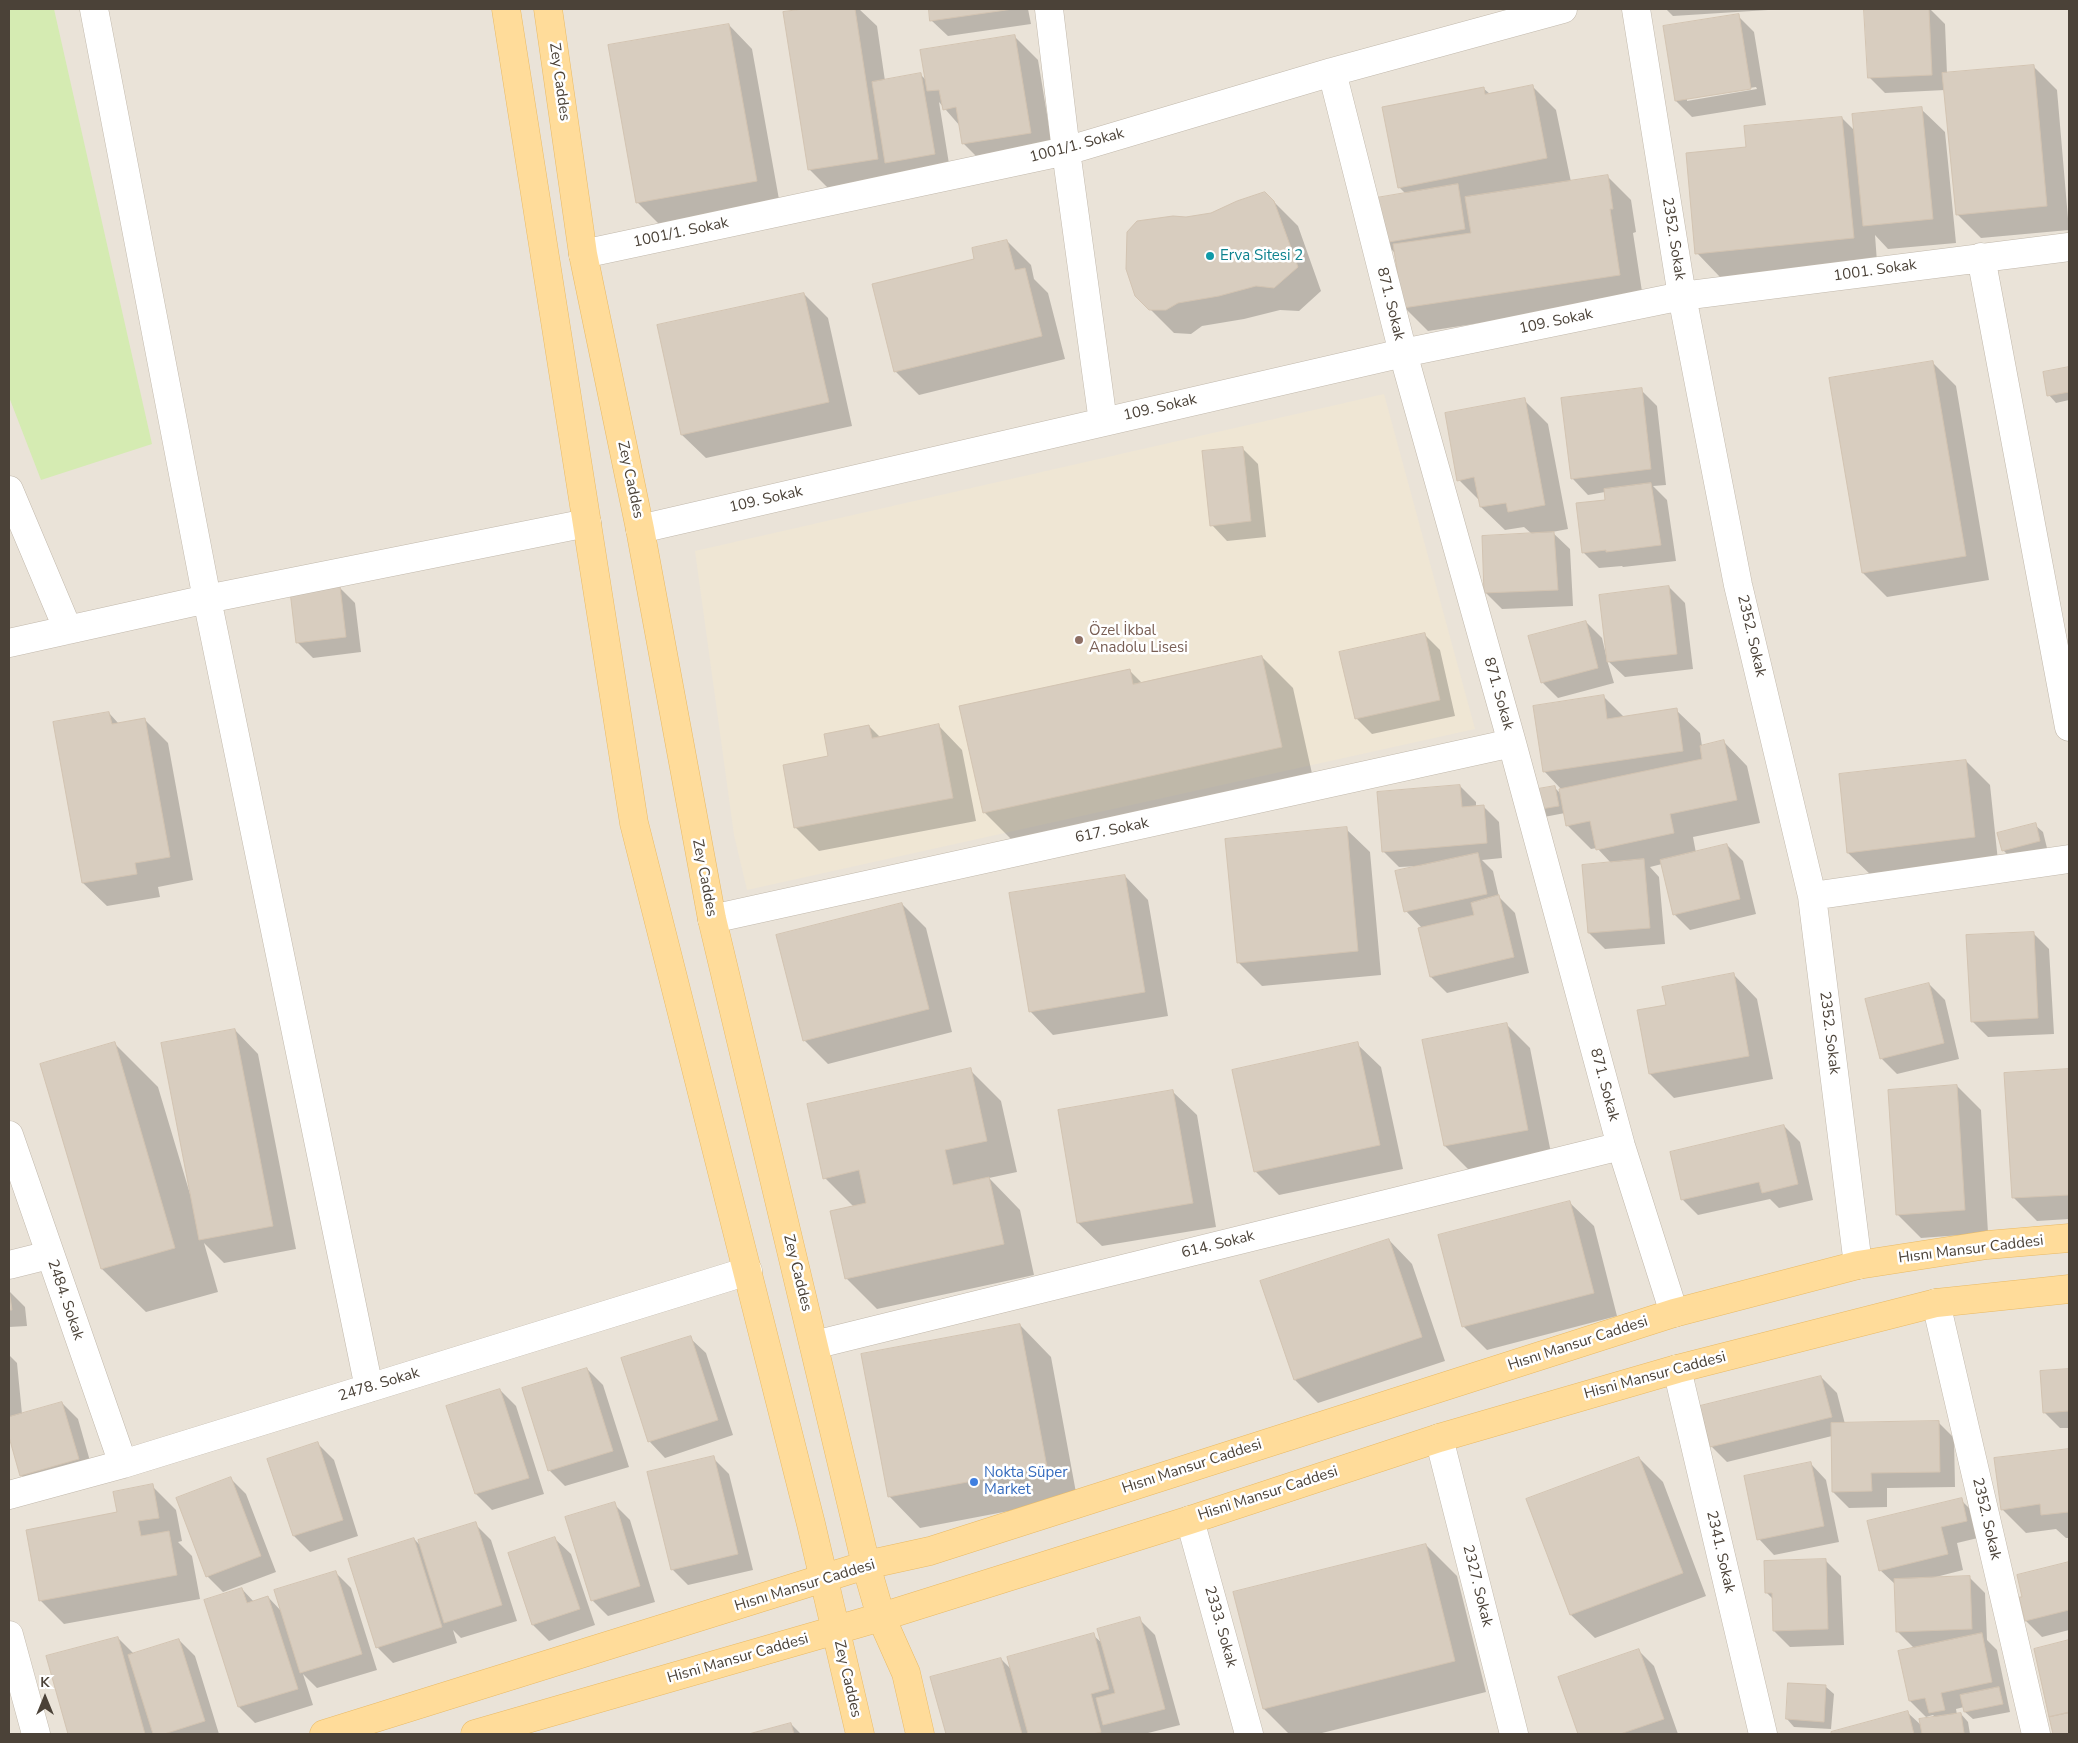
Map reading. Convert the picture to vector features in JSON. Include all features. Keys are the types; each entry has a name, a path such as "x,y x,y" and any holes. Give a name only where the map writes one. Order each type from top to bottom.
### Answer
{"main road":[{"name":"Zey Caddes","path":"506,9 634,822 748,1271 860,1734"},
{"name":"Zey Caddes","path":"548,9 583,254 640,529 712,919 866,1565 881,1617 906,1673 920,1734"},
{"name":"Hısnı Mansur Caddesi","path":"324,1734 823,1580 866,1565 930,1551 1674,1313 1858,1265 1987,1245 2069,1238"},
{"name":"Hisni Mansur Caddesi","path":"475,1734 835,1631 1190,1520 1439,1438 1677,1369 1936,1303 2069,1289"}],"street":[{"path":"94,9 207,599 368,1388"},
{"path":"1049,9 1066,151 1103,422"},
{"name":"1001/1. Sokak","path":"583,254 1066,151 1332,72 1563,9"},
{"name":"2352. Sokak","path":"1636,9 1682,296 1738,585 1812,896 1858,1265"},
{"name":"871. Sokak","path":"1332,72 1403,353 1512,743 1621,1146 1674,1313"},
{"name":"1001. Sokak","path":"1682,296 2069,247"},
{"path":"1981,257 2069,727"},
{"name":"109. Sokak","path":"640,529 1403,353 1682,296"},
{"path":"9,490 68,630"},
{"path":"9,643 207,599 587,523"},
{"name":"617. Sokak","path":"712,919 1512,743"},
{"path":"1812,896 2069,859"},
{"name":"2484. Sokak","path":"9,1135 123,1464"},
{"name":"614. Sokak","path":"814,1345 1621,1146"},
{"path":"9,1265 49,1255"},
{"name":"2478. Sokak","path":"9,1495 123,1464 748,1271"},
{"name":"2352. Sokak","path":"1936,1303 2036,1734"},
{"name":"2341. Sokak","path":"1677,1369 1763,1734"},
{"name":"2327. Sokak","path":"1439,1438 1514,1734"},
{"name":"2333. Sokak","path":"1190,1520 1249,1734"},
{"path":"9,1635 36,1734"}],"shaded area":[{"path":"9,9 2069,9 2069,1734 9,1734"},
{"name":"Özel İkbal Anadolu Lisesi","path":"1384,394 1475,729 747,890 734,835 695,551"}],"green space":[{"path":"9,9 54,9 152,444 41,480 9,397"}],"building":[{"path":"803,9 855,9 878,159 808,170 783,12"},
{"path":"929,9 1013,9 930,21"},
{"path":"1864,9 1929,9 1932,75 1868,78"},
{"path":"1739,14 1751,89 1675,101 1663,26"},
{"path":"729,24 757,181 636,203 608,45"},
{"path":"1015,35 1031,133 962,144 956,107 943,110 939,90 927,91 920,50"},
{"path":"2034,65 2047,206 1956,215 1942,73"},
{"path":"921,73 935,154 885,163 872,82"},
{"path":"1533,85 1547,158 1398,188 1382,107 1484,87 1485,94"},
{"path":"1922,107 1933,219 1863,226 1852,114"},
{"path":"1842,117 1854,238 1695,254 1686,153 1746,147 1744,126"},
{"path":"1608,175 1613,209 1610,209 1620,275 1403,308 1393,244 1471,233 1465,197"},
{"path":"1458,184 1465,229 1383,243 1376,198"},
{"name":"Erva Sitesi 2","path":"1265,192 1274,201 1298,267 1274,288 1256,286 1219,296 1178,303 1166,310 1149,310 1135,296 1126,269 1127,232 1137,221 1211,213 1237,201"},
{"path":"1007,240 1015,270 1025,268 1042,336 894,372 872,284 974,259 972,248"},
{"path":"804,293 829,402 681,435 657,325"},
{"path":"1933,361 1966,556 1862,573 1829,378"},
{"path":"2069,367 2069,392 2047,396 2043,372"},
{"path":"1642,388 1651,469 1571,479 1561,398"},
{"path":"1525,398 1545,505 1508,512 1506,503 1480,507 1474,477 1457,481 1445,413"},
{"path":"1243,447 1251,521 1210,526 1202,451"},
{"path":"1651,483 1661,545 1582,553 1576,503 1605,500 1604,489"},
{"path":"1554,532 1558,590 1484,593 1482,536"},
{"path":"340,586 346,637 296,643 290,591"},
{"path":"1669,586 1677,654 1607,662 1599,595"},
{"path":"1586,621 1598,668 1541,683 1528,636"},
{"path":"1425,633 1440,700 1355,719 1339,652"},
{"path":"1262,656 1282,747 983,813 959,706 1130,669 1133,684"},
{"path":"1604,695 1607,719 1677,708 1683,751 1543,772 1533,706"},
{"path":"109,712 112,724 145,718 170,857 135,863 137,874 82,883 53,722"},
{"path":"939,724 953,798 794,828 783,765 828,756 824,734 869,725 872,738"},
{"path":"1724,740 1737,800 1670,814 1674,833 1596,850 1590,821 1566,826 1559,789 1702,759 1700,746"},
{"path":"1966,760 1975,837 1847,853 1839,774"},
{"path":"1460,785 1462,807 1484,805 1487,843 1382,852 1377,792"},
{"path":"1555,786 1559,806 1535,810 1532,790"},
{"path":"2036,823 2040,841 2002,851 1997,833"},
{"path":"1347,827 1358,951 1237,963 1225,839"},
{"path":"1727,844 1740,899 1673,915 1660,860"},
{"path":"1478,853 1487,894 1404,912 1395,871"},
{"path":"1644,859 1650,928 1588,933 1582,865"},
{"path":"1125,875 1145,992 1029,1012 1009,893"},
{"path":"1499,895 1514,957 1430,977 1418,928 1474,915 1471,903"},
{"path":"902,903 929,1009 803,1041 776,935"},
{"path":"2034,932 2038,1018 1971,1022 1966,935"},
{"path":"1734,973 1749,1056 1649,1074 1637,1010 1666,1005 1662,987"},
{"path":"1929,983 1944,1043 1880,1059 1865,999"},
{"path":"1507,1023 1528,1130 1444,1146 1422,1040"},
{"path":"235,1029 273,1226 199,1240 161,1043"},
{"path":"115,1042 175,1248 101,1269 40,1064"},
{"path":"1358,1042 1380,1145 1254,1172 1232,1070"},
{"path":"971,1068 987,1141 945,1150 953,1185 989,1177 1004,1244 845,1279 830,1211 866,1203 859,1170 823,1179 807,1104"},
{"path":"2069,1069 2069,1195 2012,1198 2004,1073"},
{"path":"1957,1085 1965,1210 1896,1215 1888,1090"},
{"path":"1173,1090 1193,1203 1077,1223 1058,1110"},
{"path":"1784,1125 1798,1184 1762,1193 1759,1182 1681,1200 1670,1152"},
{"path":"1570,1201 1594,1293 1462,1327 1438,1235"},
{"path":"1389,1239 1422,1337 1294,1380 1260,1281"},
{"path":"9,1289 12,1310 9,1310"},
{"path":"1020,1324 1047,1467 888,1497 861,1354"},
{"path":"691,1336 718,1420 648,1442 621,1358"},
{"path":"587,1368 613,1451 548,1471 522,1388"},
{"path":"2069,1369 2069,1411 2043,1413 2040,1371"},
{"path":"1821,1376 1832,1417 1710,1447 1700,1406"},
{"path":"500,1389 529,1478 475,1494 446,1406"},
{"path":"62,1402 79,1459 20,1476 9,1437 9,1417"},
{"path":"1939,1421 1940,1472 1871,1473 1872,1491 1832,1492 1831,1423"},
{"path":"318,1442 343,1520 293,1536 267,1459"},
{"path":"2069,1449 2069,1512 2041,1515 2040,1504 2001,1510 1994,1458"},
{"path":"714,1456 738,1554 671,1570 647,1472"},
{"path":"1639,1457 1683,1573 1570,1615 1526,1499"},
{"path":"1811,1462 1824,1526 1757,1540 1744,1476"},
{"path":"231,1477 261,1556 206,1577 176,1498"},
{"path":"153,1484 159,1518 138,1521 141,1536 169,1531 177,1575 39,1601 26,1530 117,1512 113,1492"},
{"path":"1962,1498 1967,1521 1941,1527 1948,1554 1879,1571 1867,1521"},
{"path":"615,1502 640,1586 591,1601 565,1517"},
{"path":"476,1522 502,1605 444,1623 418,1540"},
{"path":"555,1537 580,1609 532,1625 508,1553"},
{"path":"414,1538 442,1627 376,1648 348,1559"},
{"path":"1426,1544 1455,1661 1263,1709 1233,1592"},
{"path":"1826,1559 1828,1629 1773,1631 1772,1593 1765,1593 1764,1561"},
{"path":"2069,1562 2069,1610 2025,1621 2019,1597 2022,1597 2017,1575"},
{"path":"336,1571 362,1654 300,1673 274,1590"},
{"path":"1970,1576 1972,1629 1896,1632 1894,1579"},
{"path":"242,1588 247,1603 268,1596 298,1689 238,1707 204,1600"},
{"path":"1140,1617 1165,1709 1103,1725 1096,1698 1115,1693 1097,1629"},
{"path":"1094,1633 1109,1689 1091,1694 1101,1732 1093,1734 1028,1734 1007,1657"},
{"path":"1982,1633 1992,1682 1941,1693 1945,1710 1929,1713 1925,1698 1909,1701 1898,1651"},
{"path":"118,1637 145,1734 68,1734 46,1656"},
{"path":"179,1639 205,1721 164,1734 153,1734 128,1655"},
{"path":"2069,1640 2069,1712 2049,1717 2034,1649"},
{"path":"1639,1649 1664,1719 1620,1734 1578,1734 1558,1677"},
{"path":"1001,1658 1022,1734 946,1734 930,1677"},
{"path":"1788,1683 1826,1685 1824,1722 1786,1719"},
{"path":"1999,1687 2003,1704 1964,1712 1960,1695"},
{"path":"1908,1711 1914,1734 1831,1734 1831,1732"},
{"path":"1961,1713 1964,1733 1922,1734 1919,1719"},
{"path":"2069,1713 2069,1734 2053,1734 2049,1717"},
{"path":"791,1723 794,1734 749,1734"}],"place":[{"name":"Erva Sitesi 2","path":"1210,256"},
{"name":"Özel İkbal Anadolu Lisesi","path":"1079,640"},
{"name":"Nokta Süper Market","path":"974,1482"}]}
